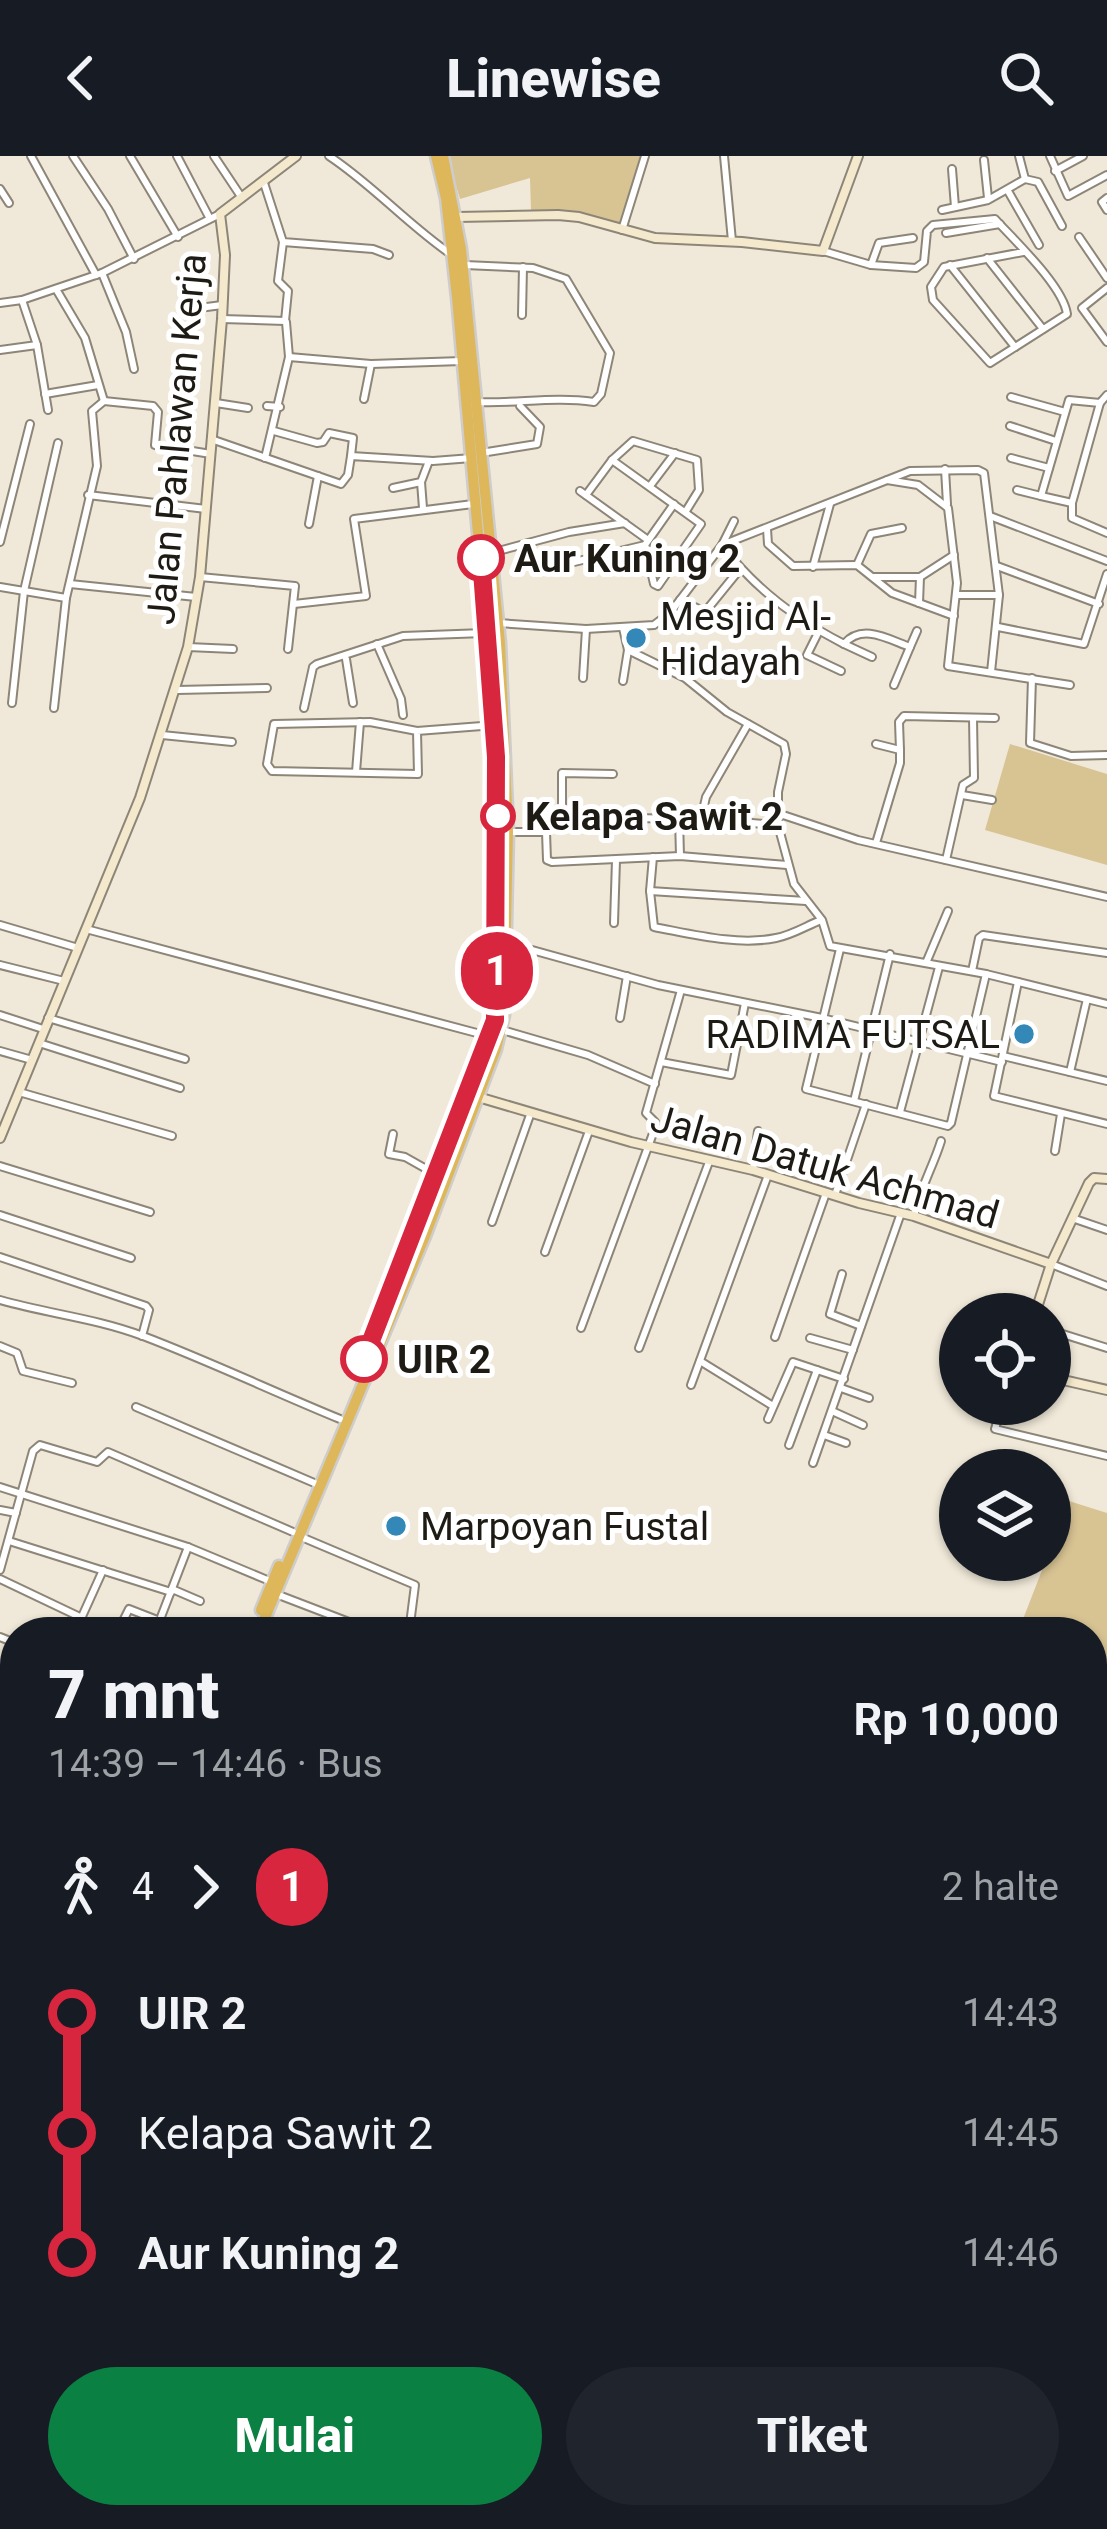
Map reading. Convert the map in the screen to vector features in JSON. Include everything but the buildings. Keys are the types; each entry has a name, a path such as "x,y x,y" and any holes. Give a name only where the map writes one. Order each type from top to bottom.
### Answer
{"highway":[{"path":"316,1484 477,1097 496,1033 507,944 508,832 476,504 476,402 440,156"},
{"path":"262,1617 496,1033 501,778 498,623 462,361 463,265 457,217 440,156"}],"street":[{"path":"31,156 99,274 126,332 134,369"},
{"path":"73,156 134,259"},
{"path":"130,156 178,236"},
{"path":"189,156 179,159 214,215"},
{"path":"214,156 242,198"},
{"path":"328,156 452,256"},
{"path":"622,230 645,156"},
{"path":"724,156 732,241"},
{"path":"823,251 858,156"},
{"path":"1019,156 1025,179"},
{"path":"1050,156 1069,196 1107,175"},
{"name":"Jalan Pahlawan Kerja","path":"0,303 56,289 134,259 242,198 291,157"},
{"path":"1055,171 1080,157"},
{"path":"984,160 988,200"},
{"path":"952,169 955,207"},
{"path":"942,209 988,200 1025,179 1038,182 1062,226"},
{"path":"264,183 283,242 278,281 289,292 285,321 289,357 266,458"},
{"path":"0,188 9,203"},
{"path":"1009,191 1039,244"},
{"path":"1107,198 1102,202 1107,210"},
{"path":"457,217 558,214 655,238 732,241 823,251 871,265 921,266 927,231 933,225 988,217 1000,224 1063,299 1067,314 988,362 933,300 931,287 944,267 1023,252"},
{"name":"Jalan Pahlawan Kerja","path":"0,1138 4,1118 19,1092 163,735 188,647 200,578 222,319 225,255 214,215"},
{"path":"946,233 1000,224"},
{"path":"1079,237 1107,278"},
{"path":"871,265 879,243 913,238"},
{"path":"283,242 373,249 389,255"},
{"path":"987,258 1043,329"},
{"path":"463,265 523,267 568,281 610,353 597,401 476,402"},
{"path":"950,265 1016,347"},
{"path":"522,315 523,267"},
{"path":"1107,288 1083,304 1082,311 1107,342"},
{"path":"56,289 85,338 104,401"},
{"path":"22,300 37,346 48,410"},
{"path":"184,310 222,304"},
{"path":"222,319 285,321"},
{"path":"0,350 37,346"},
{"path":"289,357 371,364 462,361"},
{"path":"364,399 371,364"},
{"path":"45,394 98,385"},
{"path":"1107,395 1100,403 1070,517 1107,533"},
{"path":"1011,397 1065,412"},
{"path":"1041,496 1070,399 1100,403"},
{"path":"104,401 153,406 158,412 154,445 211,454"},
{"path":"54,708 66,598 97,466 92,414 104,401"},
{"path":"214,403 248,408"},
{"path":"351,456 429,460 537,444 540,427 517,404"},
{"path":"267,406 280,407"},
{"path":"0,542 30,424"},
{"path":"1010,426 1056,441"},
{"path":"211,440 343,483 352,438 329,433 317,443 274,431"},
{"path":"612,460 686,511 700,528 658,586 647,543 583,493 612,460 631,441 697,461 698,490 686,511"},
{"path":"12,703 24,591 58,443"},
{"path":"650,486 674,453"},
{"path":"1011,458 1049,468"},
{"path":"423,509 421,482 429,460"},
{"path":"722,545 919,469 984,473 999,595 991,672"},
{"path":"945,469 957,595 947,664 1070,685"},
{"path":"309,524 318,476"},
{"path":"883,480 918,485 947,508"},
{"path":"393,488 421,482"},
{"path":"1017,490 1072,503"},
{"path":"88,496 206,509"},
{"path":"813,567 830,503"},
{"path":"294,604 366,596 354,519 476,504"},
{"path":"570,563 647,543 674,504"},
{"path":"990,516 1107,560"},
{"path":"498,623 586,629 658,623 722,545 734,521"},
{"path":"491,554 569,532 625,523"},
{"path":"767,527 771,548 793,566 857,565 892,593 954,616"},
{"path":"857,565 871,534 902,528"},
{"path":"722,545 740,569 819,631 872,657"},
{"path":"874,578 920,577 954,555"},
{"path":"997,566 1099,604"},
{"path":"680,600 705,612 740,569"},
{"path":"998,627 1082,645 1088,640 1107,574"},
{"path":"919,603 920,577"},
{"path":"200,578 294,586 288,649"},
{"path":"70,584 196,597"},
{"path":"0,587 66,598"},
{"path":"957,595 999,595"},
{"path":"623,628 628,650 623,682"},
{"path":"583,678 586,629"},
{"path":"819,631 807,655 841,671"},
{"path":"894,685 917,631"},
{"path":"304,708 313,667 403,636 488,632"},
{"path":"844,644 864,632 910,647"},
{"path":"377,644 401,699 403,715"},
{"path":"188,647 233,650"},
{"path":"628,650 685,678 780,741 786,754 778,825 788,865 806,902 822,920 826,941 840,949 890,954 1107,1004"},
{"path":"346,658 352,703"},
{"path":"1032,678 1030,743 1071,756 1107,754"},
{"path":"177,690 267,688"},
{"path":"876,843 896,779 898,733 904,716 995,718"},
{"path":"946,860 964,783 974,778 973,718"},
{"path":"417,731 418,774 272,771 267,764 274,724 360,722 417,731 495,725"},
{"path":"356,773 360,722"},
{"path":"701,819 706,797 748,724"},
{"path":"163,735 232,742"},
{"path":"876,744 900,751"},
{"path":"562,823 562,773 613,774"},
{"path":"962,794 992,800"},
{"path":"777,813 797,823 1107,897"},
{"path":"679,818 680,856"},
{"path":"778,825 679,818 562,823 550,825 546,832 550,862 680,856 788,865"},
{"path":"508,832 546,832"},
{"path":"653,857 652,926 705,936 775,938 822,920"},
{"path":"614,923 616,860"},
{"path":"650,891 806,902"},
{"path":"926,963 949,911"},
{"path":"0,926 78,948"},
{"path":"86,928 588,1055 655,1084"},
{"path":"972,971 983,935 1107,953"},
{"path":"507,944 681,990 1107,1081"},
{"path":"840,949 806,1088 951,1124 986,974"},
{"path":"854,1101 890,954"},
{"path":"0,965 64,981"},
{"path":"900,1112 939,967"},
{"path":"620,1018 627,976"},
{"path":"1018,982 994,1093 998,1099 1107,1124"},
{"path":"581,1328 649,1146 656,1122 646,1113 681,990"},
{"path":"1070,1072 1087,999"},
{"path":"661,1062 731,1075 745,1003"},
{"path":"0,1015 43,1029"},
{"path":"48,1018 185,1059"},
{"path":"39,1043 180,1088"},
{"path":"0,1051 32,1060"},
{"path":"19,1092 172,1136"},
{"name":"Jalan Datuk Achmad","path":"477,1097 914,1216 1052,1264"},
{"path":"775,1336 866,1104"},
{"path":"1055,1151 1060,1114"},
{"path":"492,1222 530,1115"},
{"path":"545,1252 589,1131"},
{"path":"753,1170 758,1131"},
{"path":"393,1134 389,1154 442,1176"},
{"path":"914,1216 924,1176 941,1141"},
{"path":"639,1348 710,1162"},
{"path":"0,1166 150,1212"},
{"path":"691,1385 767,1174"},
{"path":"1042,1293 1092,1179 1107,1178"},
{"path":"813,1463 901,1214"},
{"path":"0,1215 131,1258"},
{"path":"1072,1218 1107,1230"},
{"path":"0,1257 146,1306 142,1336"},
{"path":"1052,1264 1107,1286"},
{"path":"842,1274 830,1314 861,1326"},
{"path":"0,1300 64,1318 77,1315 142,1336 340,1419"},
{"path":"1071,1337 1107,1348"},
{"path":"810,1338 853,1350"},
{"path":"0,1346 17,1353 23,1371 72,1383"},
{"path":"700,1360 774,1406"},
{"path":"768,1419 792,1363 817,1370 869,1398"},
{"path":"789,1445 817,1370"},
{"path":"1071,1382 1107,1390"},
{"path":"136,1407 316,1484"},
{"path":"832,1412 863,1425"},
{"path":"995,1425 1107,1456"},
{"path":"824,1435 846,1443"},
{"path":"80,1617 0,1574 33,1451 39,1445 98,1462 108,1452 415,1585 411,1617"},
{"path":"0,1487 188,1547 340,1617"},
{"path":"0,1510 16,1514"},
{"path":"9,1541 200,1601"},
{"path":"160,1617 188,1547"},
{"path":"82,1617 103,1570"},
{"path":"124,1617 128,1609 156,1617"}],"shaded area":[{"path":"447,156 643,156 620,226 582,214 531,210 530,178 460,199"},
{"path":"1010,744 1107,774 1107,865 985,830"},
{"path":"1071,1502 1107,1513 1107,1617 1024,1617 1038,1581 1071,1581"}],"bus line":[{"name":"1","path":"364,1359 495,1020 499,831 481,558"}],"place":[{"name":"Aur Kuning 2","path":"481,558"},
{"name":"Mesjid Al- Hidayah","path":"636,638"},
{"name":"Kelapa Sawit 2","path":"498,816"},
{"name":"RADIMA FUTSAL","path":"1024,1034"},
{"name":"UIR 2","path":"364,1359"},
{"name":"Marpoyan Fustal","path":"396,1526"}]}
